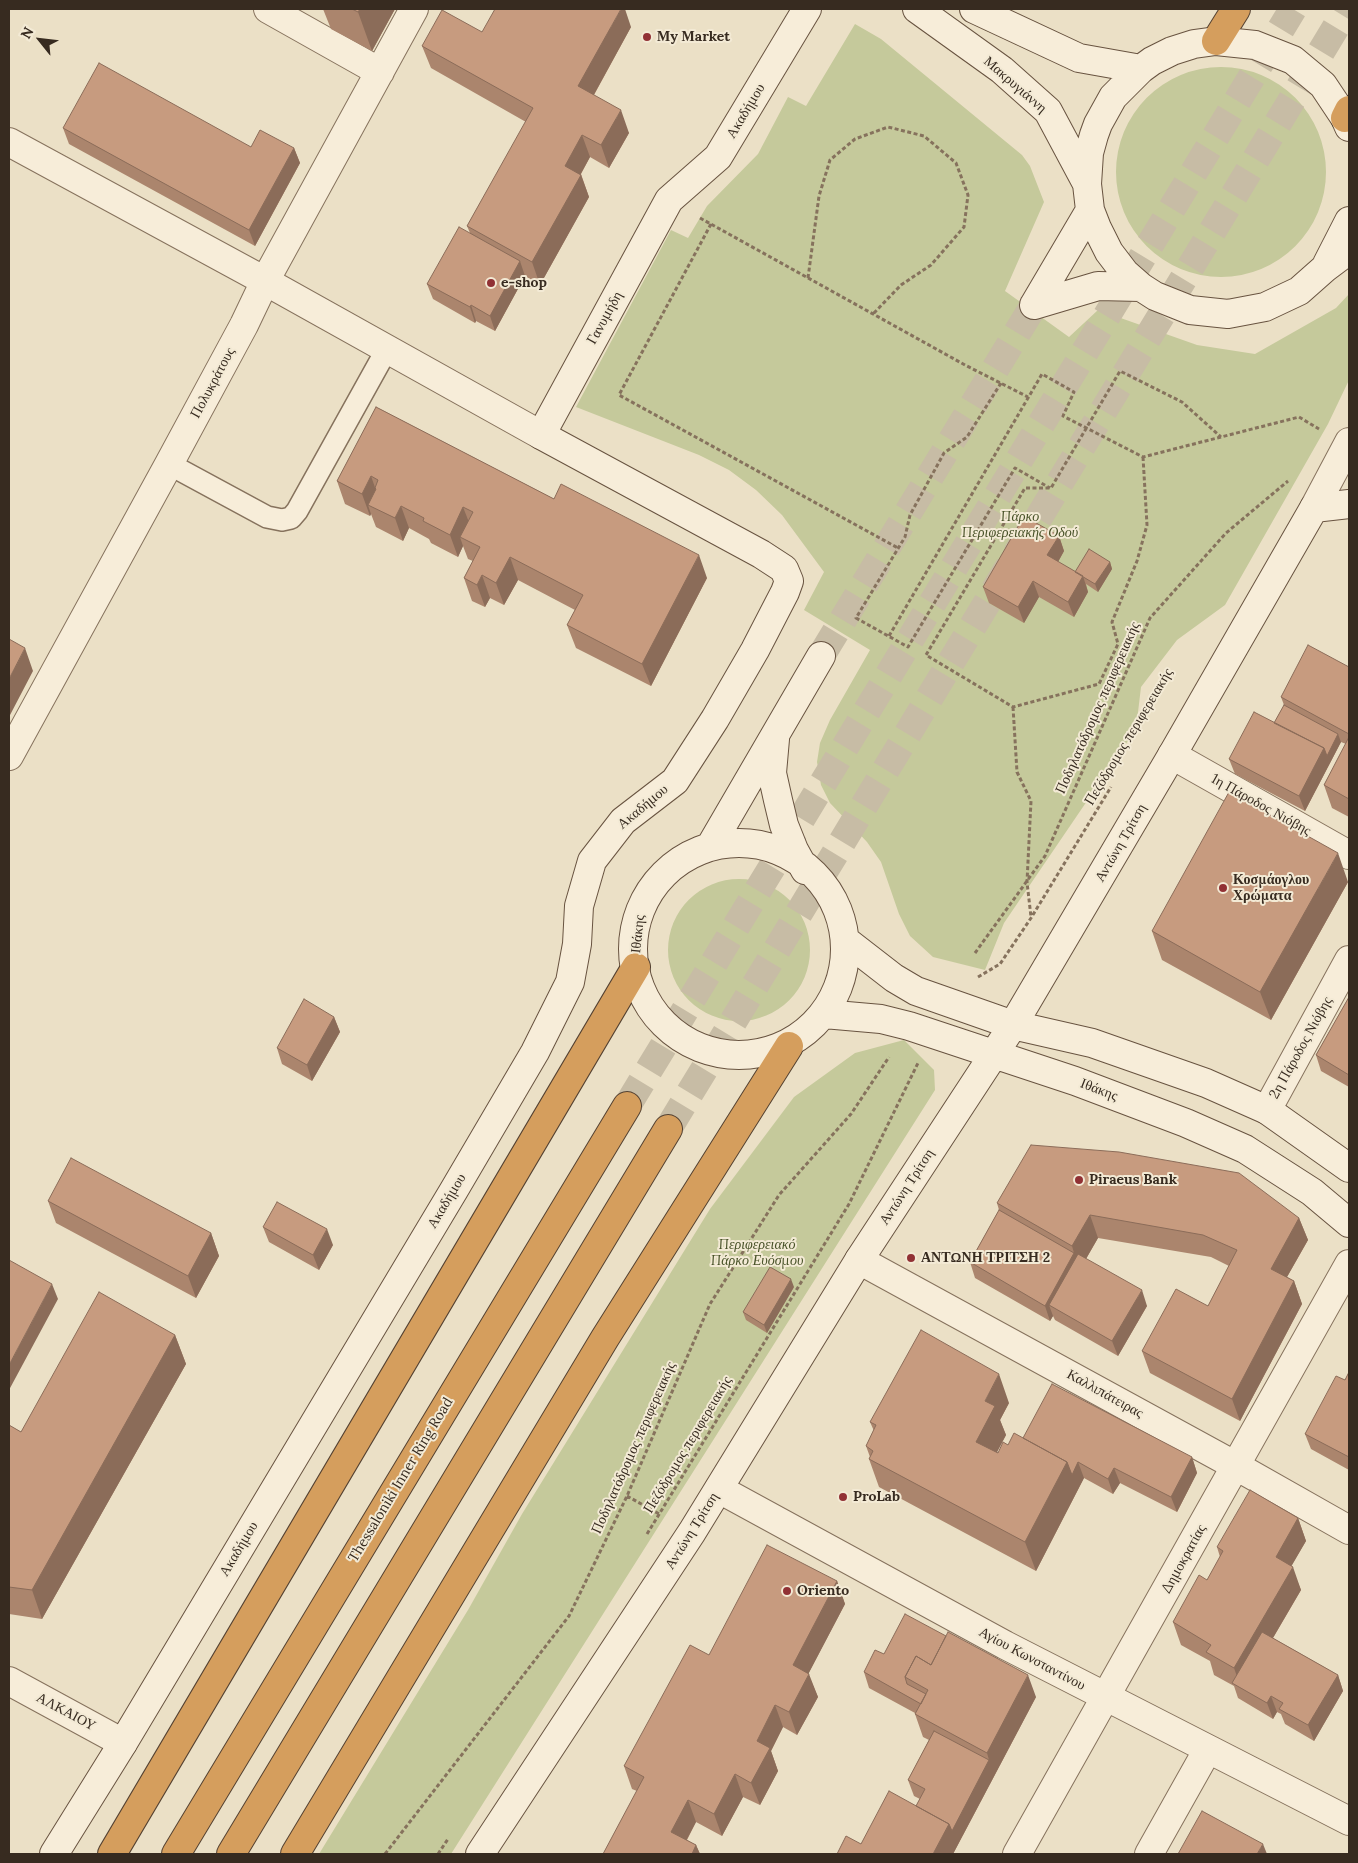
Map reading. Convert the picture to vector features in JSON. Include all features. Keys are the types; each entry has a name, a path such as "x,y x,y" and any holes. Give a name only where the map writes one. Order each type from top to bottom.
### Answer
{"highway":[{"path":"1216,41 1236,9"},
{"path":"112,1854 636,967"},
{"path":"295,1854 605,1338 789,1046"},
{"name":"Thessaloniki Inner Ring Road","path":"176,1854 627,1106"},
{"path":"231,1854 668,1129"}],"street":[{"path":"268,9 380,72"},
{"name":"Πολυκράτους","path":"9,756 414,9"},
{"name":"Ακαδήμου","path":"669,200 718,157 807,9"},
{"name":"Μακρυγιάννη","path":"917,9 1002,70 1048,111 1089,197 1097,228 1109,252 1126,273 1141,287 1155,296 1190,310 1228,314 1265,307 1299,291 1349,250"},
{"path":"974,9 1079,58 1140,69"},
{"name":"Μακρυγιάννη","path":"1089,197 1089,153 1098,124 1113,97 1140,69 1172,51 1194,44 1216,41 1256,45 1292,60 1323,85 1348,118"},
{"name":"Ακαδήμου","path":"12,150 265,281 540,435 761,554 784,569 789,581 755,650 715,719 675,781 623,821 592,861 579,906 577,944 570,982 534,1052 454,1190 123,1743 54,1854"},
{"path":"1089,197 1034,305 1098,286 1141,287"},
{"name":"Γανυμήδη","path":"540,435 669,200"},
{"name":"Μακρυγιάννη","path":"1325,268 1349,221"},
{"name":"Αντώνη Τρίτση","path":"480,1854 692,1532 859,1260 992,1054 1013,1025 1172,756 1314,508 1348,444"},
{"path":"1314,508 1349,504"},
{"path":"711,845 821,656"},
{"path":"775,735 772,773 778,800 784,825 794,850 806,871"},
{"name":"1η Πάροδος Νιόβης","path":"1172,756 1349,855"},
{"name":"Ιθάκης","path":"726,842 757,845 779,854 806,871 822,887 838,911 846,940 845,971 836,996 807,1034 789,1046 767,1054 742,1056 716,1052 691,1042 667,1024 656,1012 642,988 636,967 635,941 638,918 646,894 664,870 683,855 726,842"},
{"path":"846,940 899,981 916,991 1013,1025 1092,1043 1206,1083 1267,1110 1349,1168"},
{"name":"2η Πάροδος Νιόβης","path":"1267,1110 1349,960"},
{"name":"Ιθάκης","path":"824,1014 881,1019 933,1034 1075,1081 1186,1123 1245,1149 1312,1192 1349,1223"},
{"name":"Καλλιπάτειρας","path":"859,1260 1236,1466 1349,1530"},
{"name":"Δημοκρατίας","path":"1017,1854 1349,1264"},
{"name":"Αγίου Κωνσταντίνου","path":"719,1489 1005,1645 1349,1821"},
{"name":"ΑΛΚΑΙΟΥ","path":"9,1681 123,1743"},
{"path":"1149,1854 1208,1749"}],"lane":[{"path":"169,464 267,517 282,520 291,518 297,511 387,349"}],"path":[{"path":"808,278 819,196 830,160 855,139 888,127 924,136 956,163 968,195 964,227 931,265 901,285 873,314"},
{"path":"669,200 873,314 1029,397"},
{"path":"711,224 619,395 898,548"},
{"path":"1051,488 1120,372 1182,402 1221,437"},
{"path":"889,636 1042,374 1074,392 1063,416 1143,457 1299,417 1348,444"},
{"path":"1001,383 967,437 944,453 910,515 905,537 856,618 908,646 1015,468 1051,488"},
{"path":"1051,488 1025,488 926,655 1013,707 1099,684 1118,644 1112,622 1137,561 1147,525 1143,457"},
{"name":"Ποδηλατόδρομος περιφερειακής","path":"975,953 1046,856 1150,618 1226,533 1293,477"},
{"path":"1013,707 1017,772 1031,801 1027,882 1031,918"},
{"name":"Πεζόδρομος περιφερειακής","path":"952,1005 967,983 1000,964 1031,918 1113,784"},
{"name":"Πεζόδρομος περιφερειακής","path":"644,1539 849,1204 933,1034"},
{"name":"Ποδηλατόδρομος περιφερειακής","path":"386,1854 569,1616 627,1496 710,1304 779,1195 851,1114 890,1054"},
{"path":"627,1496 692,1532"},
{"path":"438,1854 452,1834"}],"green space":[{"name":"Πάρκο Περιφερειακής Οδού","path":"855,24 881,39 1022,155 1030,166 1044,202 1005,291 1069,337 1098,310 1197,345 1255,354 1336,308 1349,294 1349,380 1328,424 1225,605 1177,640 1141,687 1136,729 1004,923 985,970 933,957 910,936 899,914 881,862 867,842 830,803 821,785 817,762 820,743 830,720 870,650 804,610 824,572 782,515 756,490 729,470 699,455 576,407 671,230 688,238 707,206 758,154 788,97 806,106"},
{"path":"1221,67 1241,69 1261,75 1279,85 1295,98 1308,114 1318,132 1324,152 1326,172 1324,192 1318,212 1308,230 1295,246 1279,259 1261,269 1241,275 1221,277 1201,275 1181,269 1163,259 1147,246 1134,230 1124,212 1118,192 1116,172 1118,152 1124,132 1134,114 1147,98 1163,85 1181,75 1201,69"},
{"path":"739,879 753,880 766,884 779,891 789,900 798,910 805,923 809,936 809,964 805,977 798,990 789,1000 779,1009 766,1016 753,1020 739,1021 725,1020 712,1016 699,1009 689,1000 680,990 673,977 669,964 668,950 669,936 673,923 680,910 689,900 699,891 712,884 725,880"},
{"name":"Περιφερειακό Πάρκο Ευόσμου","path":"904,1040 934,1070 935,1090 451,1854 319,1854 468,1610 522,1514 710,1209 794,1097 855,1053"}],"building":[{"path":"495,9 621,9 578,86 621,110 601,145 582,135 565,166 581,175 532,262 467,226 533,108 422,46 442,10 482,32"},
{"path":"99,63 251,147 260,130 294,148 249,230 63,128"},
{"path":"459,227 520,261 490,316 427,284"},
{"path":"376,407 554,499 561,484 699,555 642,664 567,625 583,595 510,557 496,583 482,575 477,585 464,578 480,547 460,537 473,512 463,507 450,535 423,521 424,518 401,506 395,518 368,505 378,480 371,476 362,494 337,481"},
{"path":"1024,516 1059,536 1047,555 1083,576 1068,602 1033,581 1018,607 983,587"},
{"path":"1089,549 1110,562 1095,584 1075,572"},
{"path":"9,639 25,648 9,679"},
{"path":"1308,645 1349,667 1349,734 1281,697"},
{"path":"1284,705 1338,734 1327,756 1324,748 1274,723"},
{"path":"1254,712 1324,748 1299,796 1229,759"},
{"path":"1349,737 1349,799 1324,785"},
{"path":"1229,792 1338,853 1260,992 1152,931"},
{"path":"1349,997 1349,1075 1316,1055"},
{"path":"304,999 334,1017 307,1065 277,1048"},
{"path":"1031,1145 1119,1152 1239,1173 1299,1218 1271,1269 1294,1281 1232,1399 1142,1351 1176,1289 1208,1306 1237,1250 1203,1235 1090,1215 1072,1246 997,1203"},
{"path":"71,1158 211,1233 188,1276 48,1201"},
{"path":"277,1202 327,1229 313,1255 263,1227"},
{"path":"999,1210 1074,1253 1045,1306 970,1262"},
{"path":"1078,1254 1142,1290 1112,1341 1049,1305"},
{"path":"9,1260 52,1284 9,1365"},
{"path":"770,1267 791,1279 764,1325 743,1312"},
{"path":"99,1292 175,1335 32,1590 9,1587 9,1425 21,1432"},
{"path":"921,1330 999,1374 985,1401 995,1406 976,1442 998,1453 1003,1442 1008,1445 1014,1433 1067,1462 1025,1542 869,1459 873,1451 866,1446 876,1425 870,1422"},
{"path":"1349,1372 1349,1457 1305,1434 1336,1376 1345,1380"},
{"path":"1052,1384 1192,1457 1171,1497 1114,1468 1108,1479 1078,1462 1072,1475 1067,1462 1023,1438"},
{"path":"1250,1490 1298,1518 1276,1557 1293,1567 1234,1668 1206,1652 1211,1645 1173,1622 1199,1575 1207,1580 1223,1551 1217,1547"},
{"path":"767,1545 837,1581 793,1665 809,1674 789,1712 775,1705 757,1741 770,1748 751,1783 735,1774 714,1814 688,1800 671,1832 696,1845 692,1854 603,1854 644,1777 624,1766 690,1645 709,1655"},
{"path":"905,1614 946,1636 931,1665 916,1656 905,1677 907,1684 926,1694 921,1704 864,1672 875,1650 884,1654"},
{"path":"948,1632 1028,1675 987,1753 915,1714 928,1690 905,1677 916,1656 931,1665"},
{"path":"1262,1632 1338,1675 1308,1725 1279,1709 1283,1703 1271,1696 1267,1703 1232,1683"},
{"path":"934,1731 989,1760 952,1831 949,1824 916,1806 925,1789 908,1780"},
{"path":"889,1791 949,1824 933,1854 837,1854 846,1836 861,1844"},
{"path":"1202,1811 1263,1844 1257,1854 1178,1854"}],"tunnel":[{"path":"627,1106 1293,9"},
{"path":"668,1129 1347,9"},
{"path":"821,656 1034,305"}],"place":[{"name":"Μy Μarket","path":"647,37"},
{"name":"e-shop","path":"491,283"},
{"name":"Κοσμάογλου Χρώματα","path":"1223,888"},
{"name":"Piraeus Bank","path":"1079,1180"},
{"name":"ΑΝΤΩΝΗ ΤΡΙΤΣΗ 2","path":"911,1258"},
{"name":"ProLab","path":"843,1497"},
{"name":"Oriento","path":"787,1591"}]}
